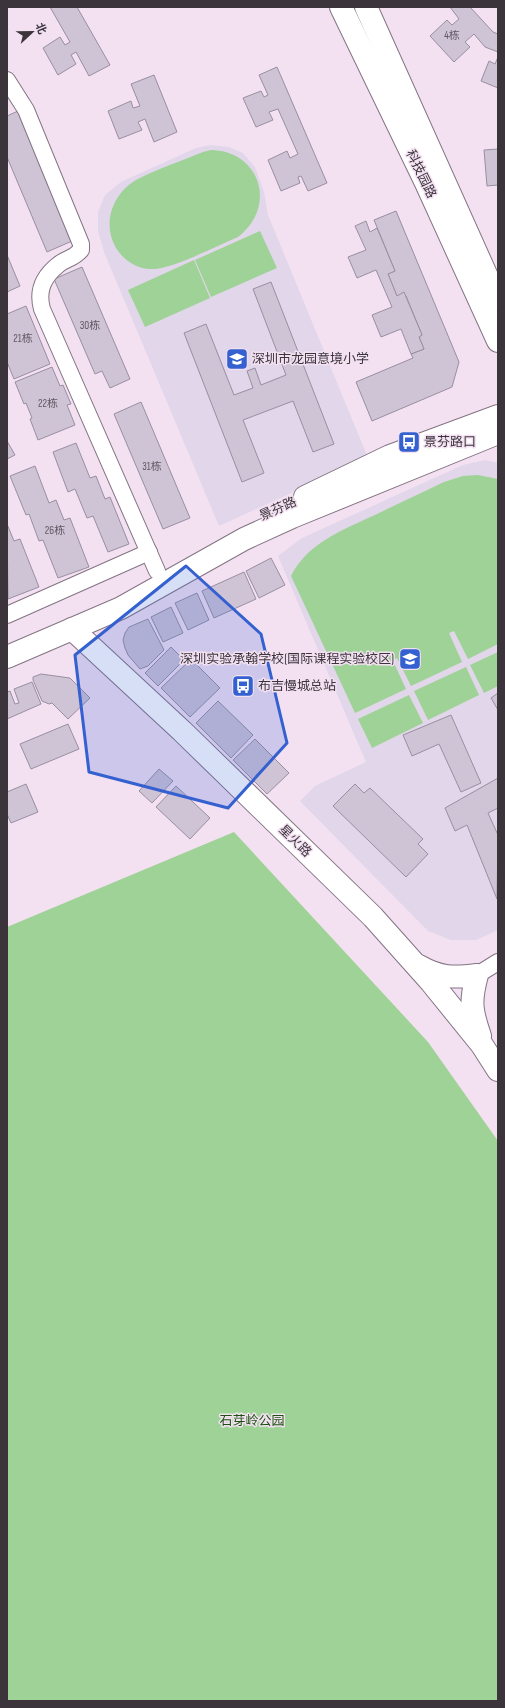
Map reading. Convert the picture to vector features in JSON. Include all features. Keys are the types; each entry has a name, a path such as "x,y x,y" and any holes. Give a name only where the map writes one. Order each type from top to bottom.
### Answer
{"street":[{"name":"科技园路","path":"341,7 426,183 498,341"},
{"name":"科技园路","path":"366,7 498,301"},
{"path":"7,80 26,110 81,244 81,250 75,257 59,264 48,276 40,289 39,298 42,309 153,562 7,615"},
{"name":"景芬路","path":"72,629 98,603 153,562 240,526 390,456 498,416"},
{"name":"景芬路","path":"7,657 120,608 244,539 278,523 498,433"},
{"name":"星火路","path":"72,629 182,731 373,917 419,966 482,1045 498,1070"},
{"path":"419,966 432,974 458,977 477,974 498,962"},
{"path":"477,974 472,1000 472,1013 482,1045"}],"highlighted area":[{"path":"186,566 261,634 287,743 228,808 89,772 75,655"}],"shaded area":[{"name":"深圳市龙园意境小学","path":"211,145 229,147 243,153 255,167 264,192 268,215 368,458 219,526 104,252 98,231 98,212 105,195 121,182 196,148"},
{"name":"深圳实验承翰学校(国际课程实验校区)","path":"485,460 498,463 498,930 476,940 451,940 428,931 300,801 315,786 366,762 278,556 302,538 463,465"}],"green space":[{"path":"211,150 228,153 242,160 252,170 258,182 260,196 258,210 250,224 238,237 196,256 162,268 142,268 127,260 116,248 110,229 112,210 115,201 121,193 136,180 144,176"},
{"path":"260,231 277,268 211,297 195,260"},
{"path":"194,260 210,298 145,327 128,290"},
{"path":"478,475 498,479 498,644 468,659 454,631 449,633 462,662 411,686 397,658 393,661 406,689 355,713 291,576 298,564 307,554 317,545 340,531 444,482 463,476"},
{"path":"498,652 498,686 484,693 470,665"},
{"path":"466,667 479,695 428,720 414,691"},
{"path":"409,695 423,723 372,748 358,719"},
{"name":"石芽岭公园","path":"234,832 428,1042 498,1141 498,1701 7,1701 7,927"}],"building":[{"path":"50,7 77,7 110,65 89,76 76,52 71,55 76,64 58,75 43,48 60,37 65,45 70,42"},
{"path":"450,7 470,7 493,32 498,34 498,52 485,47 474,34 465,42 470,47 454,62 430,36 447,20 452,25 459,19"},
{"path":"498,57 498,88 481,81 489,61 495,64"},
{"path":"277,67 327,183 308,191 301,176 298,177 300,183 281,191 268,160 287,151 290,158 298,154 278,109 269,112 273,120 256,127 243,98 261,91 264,97 268,95 259,75"},
{"path":"154,75 177,132 154,142 145,119 138,122 142,130 119,139 108,111 131,101 133,108 140,106 131,84"},
{"path":"18,111 72,241 47,252 7,157 7,116"},
{"path":"498,149 498,185 487,186 484,150"},
{"path":"396,211 459,362 452,387 372,421 356,382 413,358 411,354 424,349 419,337 422,335 406,296 398,299 388,274 395,271 374,220"},
{"path":"366,221 370,232 377,228 395,271 388,274 397,296 404,292 422,335 419,337 424,349 411,354 401,329 381,337 372,315 392,307 376,270 357,278 348,257 366,250 355,226"},
{"path":"7,255 20,286 7,292"},
{"path":"82,267 130,379 110,388 102,371 95,374 54,279"},
{"path":"271,282 334,444 313,452 293,401 243,420 264,473 242,482 184,333 206,324 234,395 253,388 247,371 255,368 261,385 286,375 253,289"},
{"path":"26,306 50,364 14,379 7,362 7,314"},
{"path":"52,367 60,386 63,385 71,404 67,405 75,425 38,440 30,419 32,418 26,403 24,404 15,382"},
{"path":"141,402 190,518 163,529 114,414"},
{"path":"7,441 15,455 7,459"},
{"path":"76,443 90,478 96,476 105,499 110,497 129,544 108,552 93,516 87,518 75,489 68,492 53,452"},
{"path":"35,466 49,503 56,500 64,520 70,518 89,567 58,578 43,540 39,541 29,514 26,515 10,476"},
{"path":"7,524 14,541 20,539 39,587 8,599"},
{"path":"271,558 285,585 259,598 246,571"},
{"path":"244,572 256,599 214,618 202,591"},
{"path":"197,593 209,620 188,630 175,603"},
{"path":"171,607 183,633 163,642 151,617"},
{"path":"148,619 164,650 148,666 140,669 128,655 123,640 129,627"},
{"path":"171,647 184,660 158,686 145,673"},
{"path":"191,659 220,688 190,717 161,688"},
{"path":"41,674 70,678 90,698 68,719 52,703 49,704 42,701 33,680 33,677"},
{"path":"32,682 41,704 7,719 7,692 10,691 15,704 19,703 14,689"},
{"path":"498,693 498,710 491,698"},
{"path":"218,701 253,735 231,758 196,723"},
{"path":"451,715 481,783 461,792 439,744 412,756 403,735"},
{"path":"68,724 79,749 31,769 20,744"},
{"path":"255,739 289,773 267,794 233,760"},
{"path":"159,769 173,781 152,803 139,791"},
{"path":"498,778 498,808 488,813 498,835 497,899 467,825 455,831 445,808"},
{"path":"26,784 38,812 11,823 7,814 7,792"},
{"path":"355,784 364,793 370,788 423,839 418,844 428,854 406,877 333,806"},
{"path":"176,786 210,818 190,839 156,807"}],"place":[{"name":"深圳市龙园意境小学","path":"237,359"},
{"name":"景芬路口","path":"409,442"},
{"name":"深圳实验承翰学校(国际课程实验校区)","path":"410,659"},
{"name":"布吉慢城总站","path":"243,686"}]}
